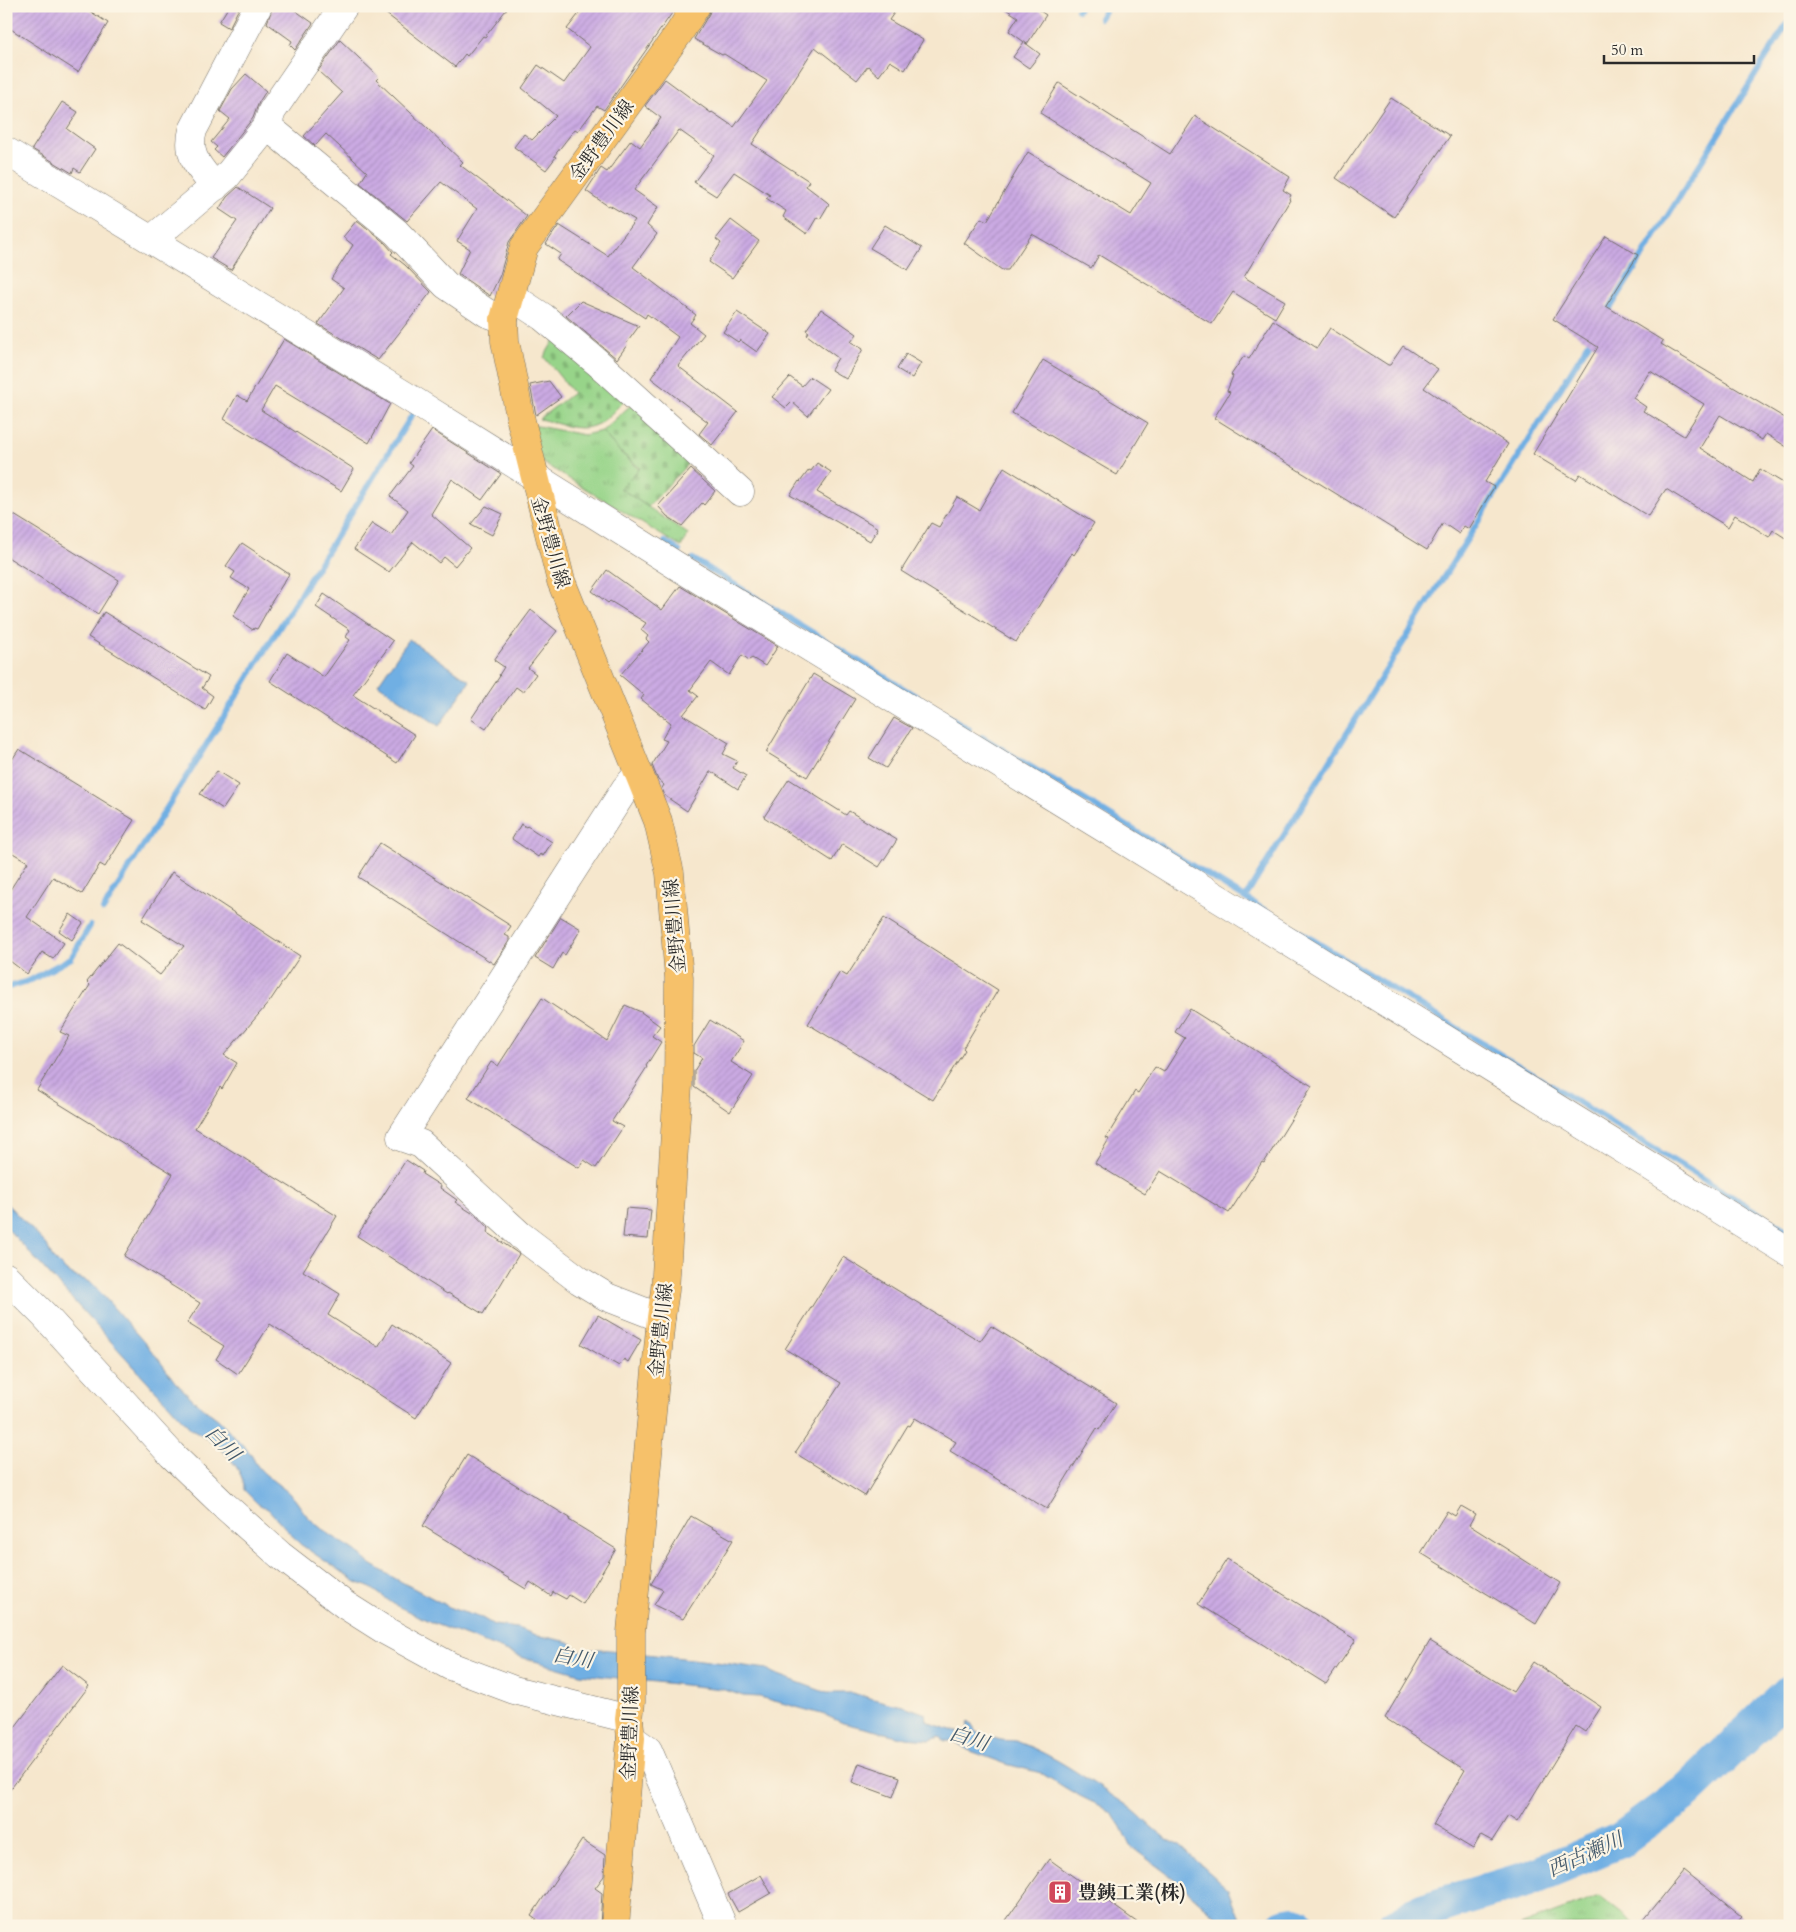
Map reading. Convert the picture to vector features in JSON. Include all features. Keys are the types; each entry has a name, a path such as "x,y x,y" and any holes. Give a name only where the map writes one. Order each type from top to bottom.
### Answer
{"main road":[{"name":"金野豊川線","path":"615,1926 631,1720 631,1632 665,1290 678,1085 679,978 670,873 658,821 561,582 533,474 507,350 508,308 524,247 679,33 696,6"}],"street":[{"path":"215,186 196,162 191,152 190,140 193,130 258,6"},
{"path":"150,240 227,176 267,126 272,111 344,6"},
{"path":"267,126 396,232 446,285 487,312 508,308 544,317 740,492"},
{"path":"6,150 533,474 677,566 1239,911 1790,1253"},
{"path":"638,774 625,789 401,1137 421,1144 520,1235 579,1280 607,1297 661,1318"},
{"path":"6,1277 44,1315 185,1468 280,1555 345,1605 450,1666 514,1690 631,1720 648,1750 723,1926"}],"green space":[{"path":"556,337 626,399 607,418 598,424 587,428 580,428 539,419 573,393 544,357"},
{"path":"632,404 694,457 648,507 620,488 640,468 619,451 602,431"},
{"path":"532,425 584,435 602,431 619,451 639,469 620,488 688,534 681,547 540,461"},
{"path":"1600,1896 1639,1926 1519,1926"}],"water":[{"path":"409,639 470,681 439,726 378,684"},
{"name":"白川","path":"6,1203 47,1245 52,1257 63,1268 72,1275 92,1283 157,1357 175,1382 198,1404 219,1420 252,1455 259,1467 292,1496 308,1517 362,1555 366,1561 396,1579 453,1609 482,1618 494,1625 517,1628 536,1635 569,1642 580,1651 600,1649 767,1669 827,1693 852,1693 904,1706 926,1714 927,1721 931,1723 962,1733 967,1730 969,1721 976,1732 1001,1740 1016,1741 1059,1761 1132,1809 1163,1836 1179,1845 1229,1890 1240,1919 1239,1926 1227,1926 1173,1878 1130,1846 1113,1815 1041,1773 1006,1764 968,1750 954,1741 945,1741 940,1737 930,1740 906,1738 843,1723 825,1715 760,1697 743,1696 722,1689 580,1674 524,1658 435,1624 395,1605 371,1588 356,1582 300,1544 268,1509 258,1504 244,1490 239,1472 226,1454 208,1439 191,1429 6,1227"}],"building":[{"path":"6,6 82,6 108,23 78,72 6,26"},
{"path":"229,6 240,6 229,28 219,22"},
{"path":"273,6 289,6 313,23 295,50 290,45 292,41 267,23"},
{"path":"376,6 509,6 485,37 483,36 467,56 465,54 455,67"},
{"path":"585,6 677,6 604,110 597,106 578,131 575,129 554,156 556,157 546,170 514,147 524,134 532,140 556,116 522,88 538,65 564,83 590,47 567,29"},
{"path":"712,6 885,6 894,13 889,20 923,40 905,70 890,61 879,76 868,66 857,80 815,47 752,144 809,181 806,186 829,204 820,219 817,217 807,234 783,217 786,211 766,198 770,195 734,172 716,196 694,182 714,155 679,130 634,190 658,207 647,225 657,234 633,267 696,315 690,323 704,334 678,366 738,412 712,445 699,434 708,422 651,378 678,337 647,314 645,318 557,260 561,254 546,244 559,225 608,256 635,220 608,206 586,191 601,168 607,172 631,140 640,147 661,118 645,106 665,79 711,113 734,127 767,81 724,54 722,55 694,39"},
{"path":"1001,6 1033,6 1046,15 1027,44 1009,31 1018,17"},
{"path":"340,40 379,77 376,80 463,162 460,165 527,216 509,242 500,275 490,296 458,274 470,249 457,241 477,209 441,182 407,221 360,183 367,172 326,134 315,146 304,136 342,93 318,71"},
{"path":"1024,42 1040,54 1029,68 1013,57"},
{"path":"246,74 266,91 259,102 253,118 222,157 214,150 217,147 211,142 230,119 220,111 232,89"},
{"path":"1059,83 1170,154 1195,116 1290,177 1283,190 1291,195 1290,200 1244,277 1285,301 1275,318 1233,292 1212,324 1099,255 1091,268 1032,234 1008,270 1002,270 964,243 981,218 987,221 1028,152 1131,215 1151,183 1040,113"},
{"path":"1391,98 1450,136 1394,217 1336,178"},
{"path":"62,102 78,112 67,129 95,149 80,172 74,168 72,173 32,149"},
{"path":"238,187 270,208 231,270 211,258 237,221 219,209 227,197"},
{"path":"357,220 385,243 393,252 391,254 405,265 431,292 378,360 318,324 344,288 331,279 353,245 343,237"},
{"path":"731,220 759,241 732,278 709,262 721,243 716,239"},
{"path":"885,225 922,248 908,270 870,248"},
{"path":"1606,236 1638,255 1606,306 1663,341 1661,344 1790,421 1790,449 1766,434 1762,440 1720,415 1700,448 1753,482 1760,469 1790,487 1790,541 1773,530 1769,537 1735,515 1728,527 1666,489 1648,516 1580,474 1576,480 1533,454 1598,347 1553,319","holes":["1650,371 1704,404 1684,436 1643,411 1646,407 1633,398"]},
{"path":"581,301 639,326 617,359 566,316"},
{"path":"821,309 857,334 851,342 863,349 846,379 831,370 838,358 807,335 809,332 806,330"},
{"path":"737,312 770,334 757,352 740,340 738,342 723,332"},
{"path":"1273,320 1317,348 1330,328 1388,365 1390,365 1403,346 1438,369 1424,388 1508,444 1485,482 1494,487 1469,529 1464,526 1459,534 1443,523 1427,550 1214,418 1230,392 1227,391 1233,376 1231,375 1244,356 1249,359"},
{"path":"284,339 390,404 369,443 275,386 261,410 354,469 341,491 224,419 237,395 247,401"},
{"path":"906,354 921,363 912,378 897,369"},
{"path":"1043,360 1148,423 1117,475 1012,413"},
{"path":"790,377 802,386 810,377 828,389 808,416 792,402 786,408 772,397"},
{"path":"549,381 561,397 536,415 530,385"},
{"path":"432,430 501,474 482,500 452,479 431,514 470,548 455,566 444,557 439,563 413,542 389,572 354,549 372,523 391,535 408,510 390,496 413,466 409,463"},
{"path":"817,463 831,472 817,492 878,528 870,541 790,495 799,481"},
{"path":"1004,467 1094,523 1074,555 1072,553 1016,642 901,571 931,523 939,527 957,497 979,510"},
{"path":"691,469 715,491 704,505 702,503 682,526 667,516 658,506"},
{"path":"486,506 503,514 492,535 471,524"},
{"path":"6,510 119,580 98,614 6,556"},
{"path":"242,543 289,574 257,629 254,628 253,630 233,616 249,589 231,578 235,572 226,566"},
{"path":"607,570 662,610 680,586 778,646 765,666 752,658 749,660 742,655 729,675 711,662 690,690 698,696 683,715 729,743 723,754 737,761 733,768 746,776 738,789 710,772 687,811 665,796 662,788 664,785 658,780 652,765 667,741 662,739 671,723 641,699 644,695 620,675 649,642 646,639 648,636 641,630 646,623 610,601 608,603 592,591"},
{"path":"324,594 393,641 353,695 415,735 397,763 270,681 287,653 324,677 350,640 346,637 350,630 316,607"},
{"path":"531,610 557,631 528,668 536,674 523,692 516,687 486,729 471,719 504,667 494,660"},
{"path":"104,612 209,677 202,688 213,696 205,710 88,637"},
{"path":"813,674 855,699 807,777 766,752"},
{"path":"894,718 912,728 886,768 869,758"},
{"path":"19,749 134,820 105,867 100,864 82,894 53,877 27,917 64,943 53,959 42,952 27,974 6,958 6,896 28,862 6,849 6,769"},
{"path":"217,771 239,785 223,809 200,794"},
{"path":"789,779 846,815 849,811 897,840 879,867 842,844 832,861 764,817"},
{"path":"521,824 552,842 543,856 540,854 538,857 512,839"},
{"path":"380,843 511,926 505,935 509,937 509,941 494,964 358,877"},
{"path":"172,872 300,956 270,1001 224,1055 237,1063 222,1089 220,1087 195,1128 337,1216 303,1271 340,1294 328,1315 378,1347 392,1324 451,1363 416,1418 270,1324 238,1374 216,1359 224,1346 187,1323 200,1303 124,1256 173,1174 37,1090 69,1036 60,1032 90,985 87,982 118,943 160,975 184,946 142,920"},
{"path":"70,914 83,923 72,940 59,931"},
{"path":"561,917 581,929 565,955 562,953 553,969 535,958"},
{"path":"884,918 998,990 963,1048 965,1050 933,1100 808,1024 840,972 847,976"},
{"path":"542,998 607,1041 625,1005 641,1012 660,1026 652,1036 661,1042 612,1121 623,1127 596,1168 584,1160 579,1168 468,1098 491,1062 498,1066"},
{"path":"1190,1009 1312,1086 1264,1163 1262,1162 1229,1213 1160,1171 1145,1194 1095,1163 1109,1139 1106,1138 1135,1091 1138,1093 1155,1067 1164,1072 1185,1038 1175,1032"},
{"path":"710,1020 744,1041 731,1062 753,1076 730,1112 694,1087 694,1071 702,1058 694,1053 694,1046"},
{"path":"406,1160 423,1171 422,1174 441,1186 440,1188 457,1200 455,1202 475,1215 489,1228 487,1232 519,1254 483,1314 447,1294 357,1236"},
{"path":"626,1208 651,1210 648,1239 623,1237"},
{"path":"843,1257 980,1341 991,1326 1116,1403 1099,1430 1097,1428 1047,1509 950,1451 956,1442 915,1418 910,1426 908,1425 865,1496 795,1453 841,1383 785,1349"},
{"path":"598,1315 641,1340 628,1362 624,1359 619,1366 581,1344"},
{"path":"467,1455 570,1518 569,1520 616,1549 583,1604 569,1595 566,1599 553,1592 551,1596 530,1582 526,1589 423,1526"},
{"path":"1461,1506 1475,1514 1469,1525 1560,1583 1536,1624 1421,1553 1447,1511 1455,1516"},
{"path":"691,1516 733,1540 683,1619 654,1605 663,1590 651,1584"},
{"path":"1227,1559 1356,1640 1326,1684 1198,1604"},
{"path":"1430,1641 1513,1692 1533,1662 1601,1707 1585,1732 1576,1726 1517,1822 1508,1816 1492,1841 1481,1835 1473,1849 1433,1825 1465,1770 1385,1718"},
{"path":"62,1665 89,1686 6,1795 6,1739"},
{"path":"859,1763 900,1777 893,1797 852,1782"},
{"path":"582,1840 605,1855 604,1876 595,1888 602,1893 600,1926 545,1926 531,1916"},
{"name":"豊銕工業(株)","path":"1049,1859 1142,1926 1002,1926"},
{"path":"1684,1870 1742,1917 1734,1926 1639,1926"},
{"path":"761,1875 771,1893 738,1912 728,1894"}],"waterway":[{"path":"1078,10 1080,6"},
{"path":"1100,18 1107,6"},
{"path":"1606,315 1790,19"},
{"path":"1245,898 1593,336"},
{"path":"103,910 414,412"},
{"path":"665,542 679,551"},
{"path":"693,559 969,729"},
{"path":"982,737 1788,1231 1790,1228"},
{"path":"6,988 31,980 71,958 90,926"},
{"name":"西古瀬川","path":"1395,1926 1422,1911 1530,1878 1621,1840 1686,1792 1790,1692"},
{"name":"西古瀬川","path":"1284,1926 1295,1924 1299,1926"}],"place":[{"name":"豊銕工業(株)","path":"1060,1892"}]}
